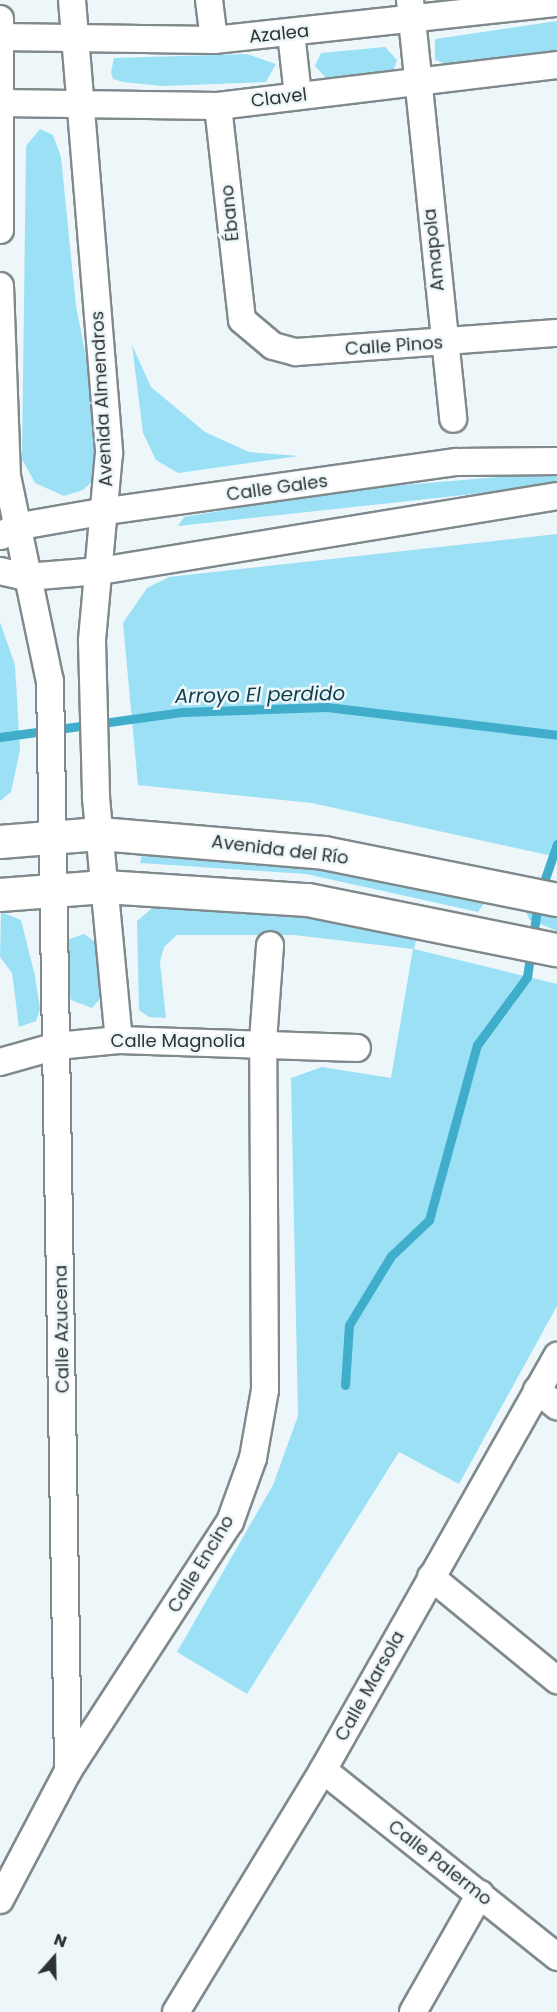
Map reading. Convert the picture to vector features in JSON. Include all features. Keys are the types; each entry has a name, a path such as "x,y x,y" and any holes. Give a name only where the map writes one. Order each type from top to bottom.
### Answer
{"street":[{"name":"Avenida Almendros","path":"72,0 109,453 107,512 92,641 96,798 105,887"},
{"path":"209,0 214,40"},
{"name":"Azalea","path":"0,37 74,41 214,40 291,33 410,10 557,3"},
{"name":"Amapola","path":"410,10 453,419"},
{"path":"0,19 2,103 0,230"},
{"path":"291,33 298,95"},
{"name":"Clavel","path":"2,103 218,106 557,65"},
{"name":"Ébano","path":"218,106 242,320"},
{"path":"0,286 2,405 8,531 26,577 46,641 54,789 54,836"},
{"name":"Calle Pinos","path":"242,320 273,346 296,352 557,333"},
{"name":"Calle Gales","path":"8,531 107,512 457,462 557,461"},
{"path":"0,571 26,577 100,571 557,496"},
{"name":"Avenida del Río","path":"0,842 100,834 324,852 557,900"},
{"name":"Calle Azucena","path":"54,836 68,1771"},
{"path":"105,887 119,1040"},
{"path":"0,895 55,888 105,887 308,900 557,950"},
{"path":"503,939 510,890"},
{"name":"Calle Encino","path":"0,1900 68,1771 230,1522 253,1458 265,1390 263,1041 270,945"},
{"name":"Calle Magnolia","path":"0,1062 57,1046 119,1040 263,1041 357,1048"},
{"name":"Calle Marsola","path":"176,2012 323,1770 557,1356"},
{"path":"537,1390 557,1406"},
{"path":"431,1577 557,1680"},
{"name":"Calle Palermo","path":"323,1770 557,1957"},
{"path":"414,2012 480,1894"}],"shaded area":[{"path":"557,21 557,50 450,65 435,60 435,39"},
{"path":"385,47 397,60 394,69 381,74 326,78 315,66 321,53"},
{"path":"247,54 276,64 266,82 163,86 123,82 113,79 111,72 114,58"},
{"path":"40,129 53,135 61,157 76,306 97,413 97,477 83,490 64,496 35,483 22,459 26,146"},
{"path":"132,345 151,387 205,432 249,452 299,456 178,473 156,460 143,433"},
{"path":"557,472 557,485 178,526 184,517 345,490"},
{"path":"557,534 557,857 312,803 138,785 123,623 147,588 169,577"},
{"path":"0,622 15,665 20,750 11,792 0,801"},
{"path":"142,855 280,858 477,889 485,902 478,912 306,874 140,863"},
{"path":"157,904 263,907 418,932 414,949 557,984 557,1306 459,1484 399,1452 247,1694 177,1652 273,1485 298,1416 291,1078 322,1067 391,1078 413,949 294,935 177,935 164,947 160,962 166,1018 149,1017 139,1010 137,921"},
{"path":"525,909 557,913 557,931 529,919"},
{"path":"1,912 21,920 35,976 40,1009 36,1021 19,1027 12,973 0,957"},
{"path":"84,934 101,946 99,1000 92,1008 71,1000 69,991 67,940"}],"waterway":[{"name":"Arroyo El perdido","path":"0,737 183,712 327,707 557,735"},
{"path":"345,1385 349,1325 391,1256 429,1220 477,1045 527,977 539,896 557,844"}]}
